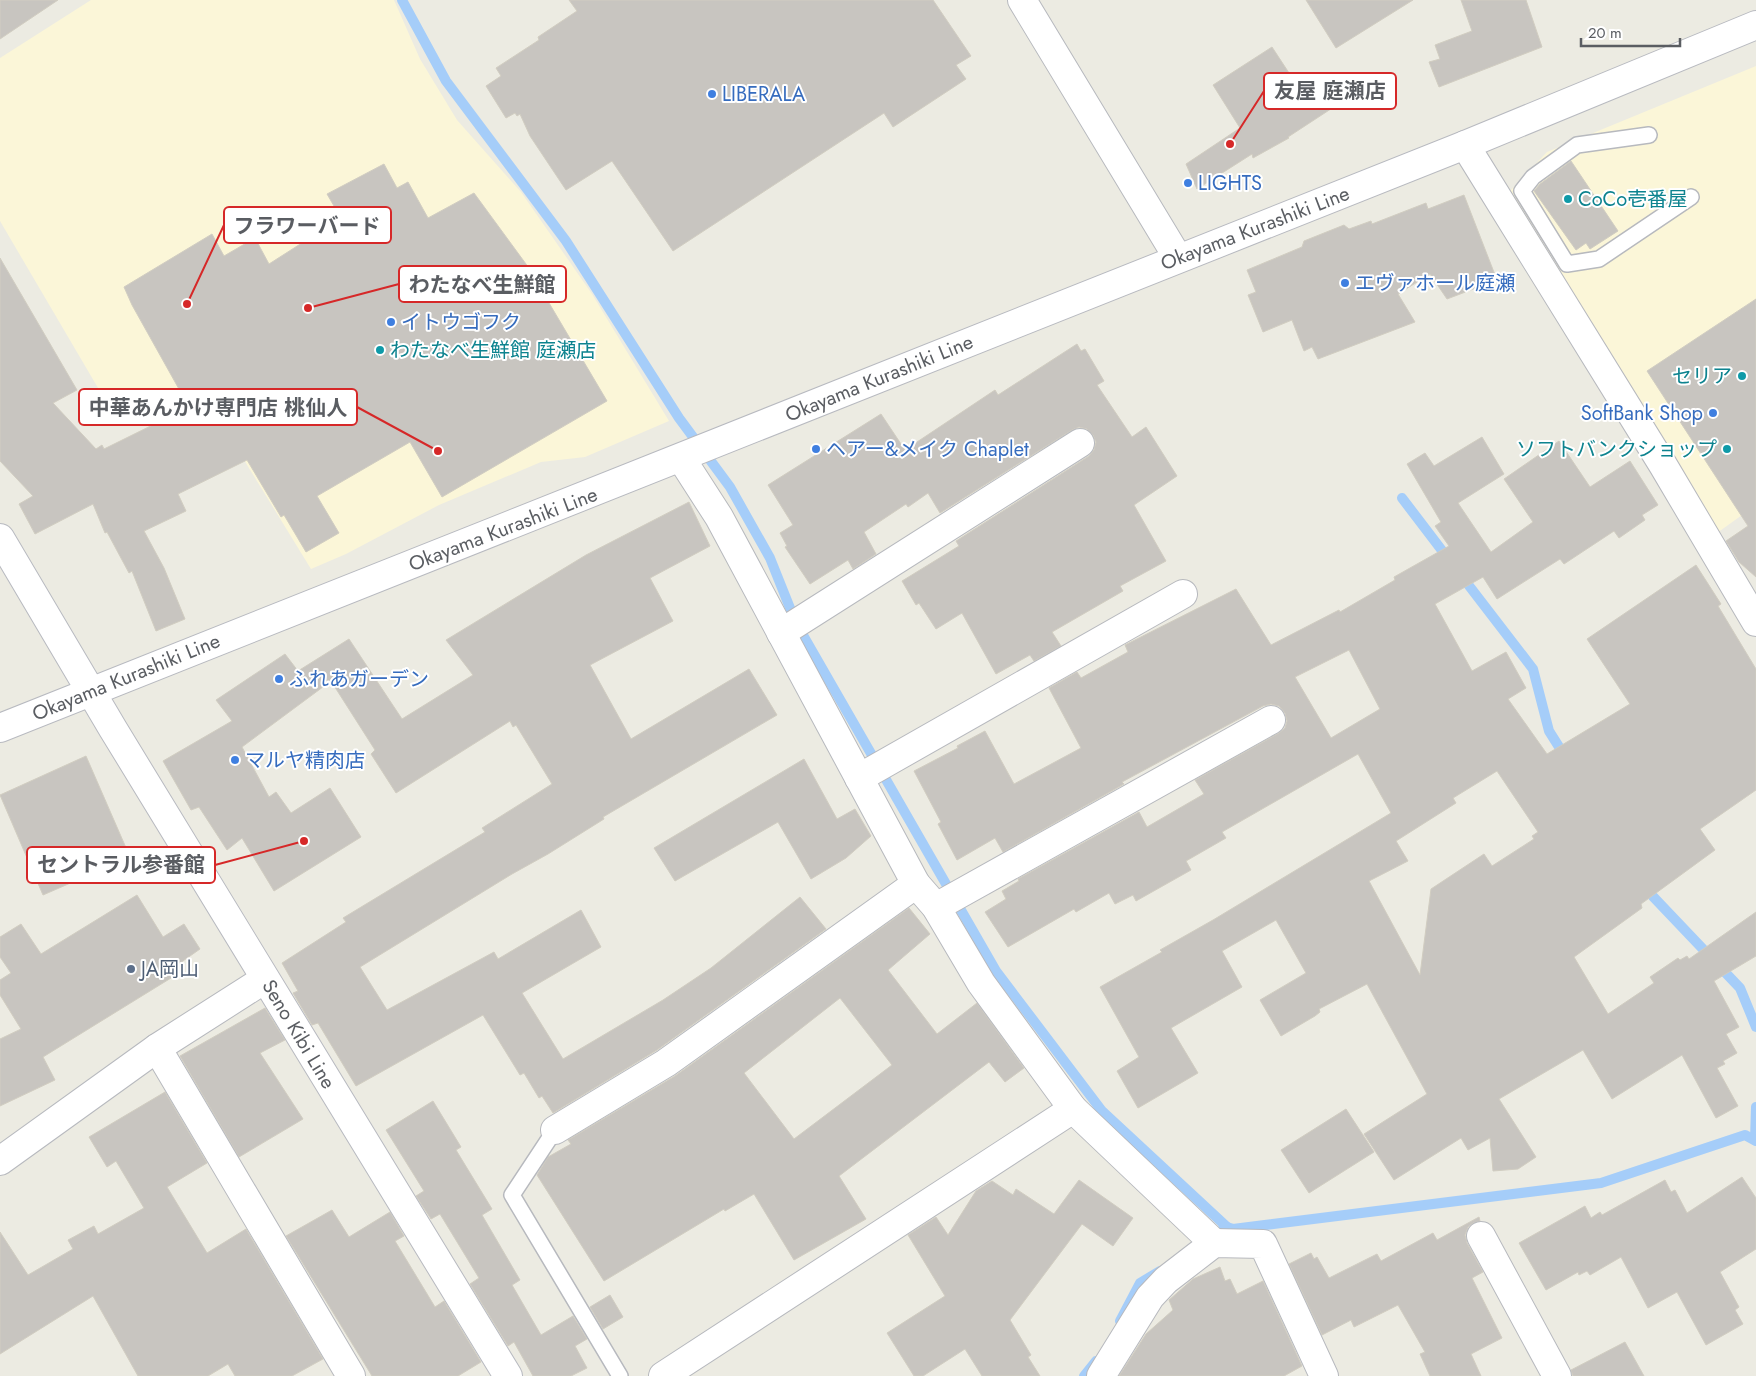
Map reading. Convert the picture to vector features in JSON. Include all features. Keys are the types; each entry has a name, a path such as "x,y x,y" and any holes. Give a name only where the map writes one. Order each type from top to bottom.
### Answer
{"street":[{"path":"1022,0 1178,258"},
{"name":"Okayama Kurashiki Line","path":"0,728 1465,145 1756,25"},
{"path":"1465,145 1663,464 1756,622"},
{"path":"781,633 1080,443"},
{"path":"685,456 916,884 936,907 981,983 1074,1109 1205,1234 1263,1244 1324,1376"},
{"name":"Seno Kibi Line","path":"0,538 265,979 508,1376"},
{"path":"859,778 1183,594"},
{"path":"936,907 1271,720"},
{"path":"555,1130 666,1063 916,884"},
{"path":"0,1161 157,1048 265,979"},
{"path":"157,1048 351,1376"},
{"path":"663,1376 1074,1109"},
{"path":"1101,1376 1150,1297 1205,1234"},
{"path":"1481,1236 1557,1376"}],"lane":[{"path":"1649,135 1577,145 1533,177 1522,191 1567,264 1599,259 1691,197"},
{"path":"555,1130 512,1195 620,1376"}],"shaded area":[{"path":"91,0 394,0 420,59 457,120 521,192 592,294 669,421 585,457 541,462 439,505 346,554 311,569 198,385 118,422 0,221 0,58"},
{"path":"1756,66 1756,505 1717,533 1510,191 1547,152"}],"building":[{"path":"0,0 58,0 0,39"},
{"path":"569,0 933,0 971,56 956,65 966,79 893,127 884,113 673,251 612,161 566,190 530,136 520,114 517,116 515,113 506,118 486,86 501,76 496,68 539,40 538,37 577,11"},
{"path":"1306,0 1413,0 1336,48"},
{"path":"1461,0 1526,0 1542,47 1439,87 1429,62 1440,59 1435,45 1472,31"},
{"path":"1272,47 1291,76 1263,93 1271,109 1364,73 1369,84 1289,138 1253,158 1252,154 1197,189 1186,164 1240,128 1213,85"},
{"name":"CoCo壱番屋","path":"1571,161 1618,231 1590,249 1586,243 1576,250 1534,191 1540,184"},
{"name":"わたなべ生鮮館 庭瀬店","path":"384,164 397,188 408,182 428,218 474,193 526,264 607,401 442,497 410,442 317,496 339,533 306,552 284,515 281,517 247,460 178,494 186,511 144,531 164,568 185,619 156,631 132,571 129,573 107,532 105,533 93,504 35,534 19,504 33,496 0,461 0,258 77,390 53,403 96,449 102,445 104,449 189,407 132,305 124,287 212,234 224,256 255,238 269,264 341,218 327,194"},
{"path":"1464,195 1497,280 1447,299 1430,274 1398,294 1415,322 1318,359 1312,347 1304,351 1292,320 1263,332 1248,295 1256,292 1247,270 1302,247 1304,241 1344,225 1349,229 1371,221 1372,224 1426,203 1428,209"},
{"name":"ソフトバンクショップ","path":"1756,299 1756,577 1739,562 1726,541 1748,526 1647,371"},
{"path":"1077,344 1081,351 1085,349 1104,381 1097,385 1132,437 1146,427 1177,476 1134,505 1166,561 1120,586 1123,591 1052,632 1061,646 1034,661 1030,655 996,674 962,613 936,629 919,603 916,605 902,581 959,546 956,541 1089,456 1094,450 1096,442 1093,435 1087,429 1079,427 940,513 928,493 908,507 906,504 864,532 876,554 853,569 848,560 810,584 785,547 787,546 780,533 793,525 768,485 881,414 905,450 995,390 998,395"},
{"path":"1482,437 1504,474 1458,503 1491,552 1533,522 1504,479 1559,441 1590,487 1630,461 1658,505 1642,515 1645,520 1619,538 1614,531 1564,564 1560,559 1497,599 1483,577 1435,604 1472,671 1506,652 1526,688 1508,699 1547,754 1630,704 1587,639 1696,565 1721,604 1718,606 1756,669 1756,790 1700,829 1715,850 1641,904 1642,908 1574,957 1608,1014 1654,983 1650,977 1678,958 1680,960 1687,956 1689,959 1756,912 1756,956 1714,981 1739,1027 1726,1034 1737,1053 1723,1061 1725,1064 1717,1068 1738,1106 1716,1118 1682,1055 1612,1099 1583,1050 1499,1099 1536,1157 1518,1169 1493,1171 1490,1138 1468,1150 1461,1138 1394,1180 1364,1134 1427,1094 1367,984 1319,1009 1320,1012 1315,1016 1281,1036 1260,1000 1306,973 1276,920 1222,951 1242,987 1171,1028 1198,1073 1138,1108 1117,1071 1139,1057 1100,987 1162,952 1160,950 1391,813 1358,754 1222,832 1226,838 1186,861 1191,870 1136,901 1133,895 1115,904 1109,893 1076,912 1074,909 1008,947 985,912 1006,899 1002,891 1019,881 1018,879 1139,812 1147,827 1204,794 1195,780 1279,733 1285,728 1287,721 1285,713 1279,706 1271,704 1263,706 1122,782 1124,784 1003,852 995,838 957,860 938,824 941,822 914,771 958,748 957,746 985,731 1014,784 1081,748 1049,688 1077,672 1081,678 1128,652 1125,645 1236,589 1271,645 1339,610 1340,612 1395,580 1394,577 1449,546 1435,526 1441,522 1407,464 1425,453 1434,466","holes":["1349,650 1380,709 1331,738 1295,677","1497,771 1538,832 1532,836 1534,839 1492,866 1484,854 1431,889 1420,975 1369,881 1408,861 1396,841 1456,803 1453,798"]},
{"path":"689,502 710,546 650,578 673,621 590,665 631,739 749,669 777,715 603,817 604,819 548,854 360,967 387,1010 494,952 498,959 581,910 601,947 522,993 563,1059 663,1000 711,968 800,897 826,929 657,1050 553,1113 542,1096 539,1098 524,1073 520,1075 483,1015 356,1086 318,1023 312,1025 293,993 298,991 282,963 346,922 343,918 485,832 482,828 552,784 516,725 513,727 510,721 396,793 371,754 375,750 331,681 242,747 269,797 276,792 291,813 330,788 361,837 274,891 242,838 227,850 199,807 191,810 163,761 232,721 216,700 285,654 298,671 349,639 402,719 473,675 446,640 586,555"},
{"path":"86,756 130,857 43,895 0,795"},
{"path":"804,759 837,819 855,809 871,836 846,858 811,879 778,822 675,881 654,848"},
{"path":"137,895 163,937 184,924 200,949 180,963 184,970 43,1057 55,1080 0,1106 0,1039 21,1029 0,995 0,980 11,973 0,957 0,937 21,924 41,954"},
{"path":"909,908 930,934 888,970 937,1034 977,1003 1024,1068 1005,1082 989,1062 839,1176 866,1219 794,1260 754,1194 725,1211 724,1209 604,1281 537,1175 548,1157 571,1144 568,1140 675,1076","holes":["840,998 892,1065 794,1139 744,1073"]},
{"path":"265,1008 285,1040 260,1053 303,1119 239,1157 180,1056"},
{"path":"165,1092 207,1163 167,1187 207,1253 246,1229 323,1359 292,1376 235,1376 228,1364 208,1376 138,1376 93,1296 0,1354 0,1232 28,1275 73,1249 68,1240 94,1226 98,1234 144,1208 116,1161 107,1167 89,1137"},
{"path":"433,1101 461,1147 456,1150 492,1209 482,1215 520,1280 512,1285 541,1335 573,1316 587,1339 575,1346 587,1368 571,1376 533,1376 514,1342 508,1346 470,1284 479,1278 440,1214 431,1219 416,1196 424,1191 386,1130"},
{"path":"1346,1109 1374,1152 1309,1193 1281,1150"},
{"path":"1742,1177 1756,1198 1756,1249 1720,1272 1739,1307 1735,1310 1743,1324 1706,1345 1677,1292 1648,1308 1621,1257 1590,1275 1587,1271 1579,1275 1578,1272 1546,1290 1519,1243 1585,1206 1591,1218 1600,1212 1602,1215 1665,1180 1671,1192 1675,1190 1687,1213"},
{"path":"1079,1180 1133,1218 1113,1246 1082,1224 1010,1320 1031,1355 1028,1357 1040,1376 982,1376 965,1349 923,1376 914,1376 887,1333 945,1296 908,1235 936,1217 948,1235 976,1191 992,1181 1013,1195 1016,1189 1054,1214"},
{"path":"332,1210 349,1237 390,1212 404,1236 395,1241 435,1307 444,1301 481,1362 458,1376 372,1376 286,1236"},
{"path":"1479,1217 1480,1221 1468,1227 1465,1235 1467,1243 1483,1272 1472,1278 1502,1338 1471,1354 1481,1376 1430,1376 1420,1354 1425,1352 1398,1305 1354,1327 1351,1320 1322,1335 1289,1264 1311,1253 1314,1259 1317,1257 1329,1278 1377,1254 1381,1261 1433,1233 1437,1240"},
{"path":"1220,1267 1225,1281 1230,1279 1237,1294 1263,1281 1302,1366 1284,1376 1119,1376 1146,1334 1173,1310 1169,1300 1193,1279"},
{"path":"610,1295 623,1317 603,1329 590,1307"},
{"path":"1625,1342 1644,1376 1573,1376 1571,1370"}],"waterway":[{"path":"402,0 446,81 566,241 679,418 730,487 770,558 796,623 996,971 1102,1111 1227,1227"},
{"path":"1402,498 1450,561"},
{"path":"1460,574 1533,669 1549,731 1566,758"},
{"path":"1643,886 1740,988 1756,1027"},
{"path":"1755,1140 1756,1107"},
{"path":"1222,1230 1227,1227 1233,1229 1601,1183 1745,1135 1756,1141"},
{"path":"1120,1321 1140,1283 1160,1271"},
{"path":"1084,1376 1096,1361"}],"place":[{"name":"LIBERALA","path":"712,94"},
{"name":"友屋 庭瀬店","path":"1230,144"},
{"name":"LIGHTS","path":"1188,183"},
{"name":"CoCo壱番屋","path":"1568,199"},
{"name":"エヴァホール庭瀬","path":"1345,283"},
{"name":"フラワーバード","path":"187,304"},
{"name":"わたなべ生鮮館","path":"308,308"},
{"name":"イトウゴフク","path":"391,322"},
{"name":"わたなべ生鮮館 庭瀬店","path":"380,350"},
{"name":"セリア","path":"1742,376"},
{"name":"SoftBank Shop","path":"1713,413"},
{"name":"ヘアー&メイク Chaplet","path":"816,449"},
{"name":"ソフトバンクショップ","path":"1727,449"},
{"name":"中華あんかけ専門店 桃仙人","path":"438,451"},
{"name":"ふれあガーデン","path":"279,679"},
{"name":"マルヤ精肉店","path":"235,760"},
{"name":"セントラル参番館","path":"304,841"},
{"name":"JA岡山","path":"131,969"}]}
